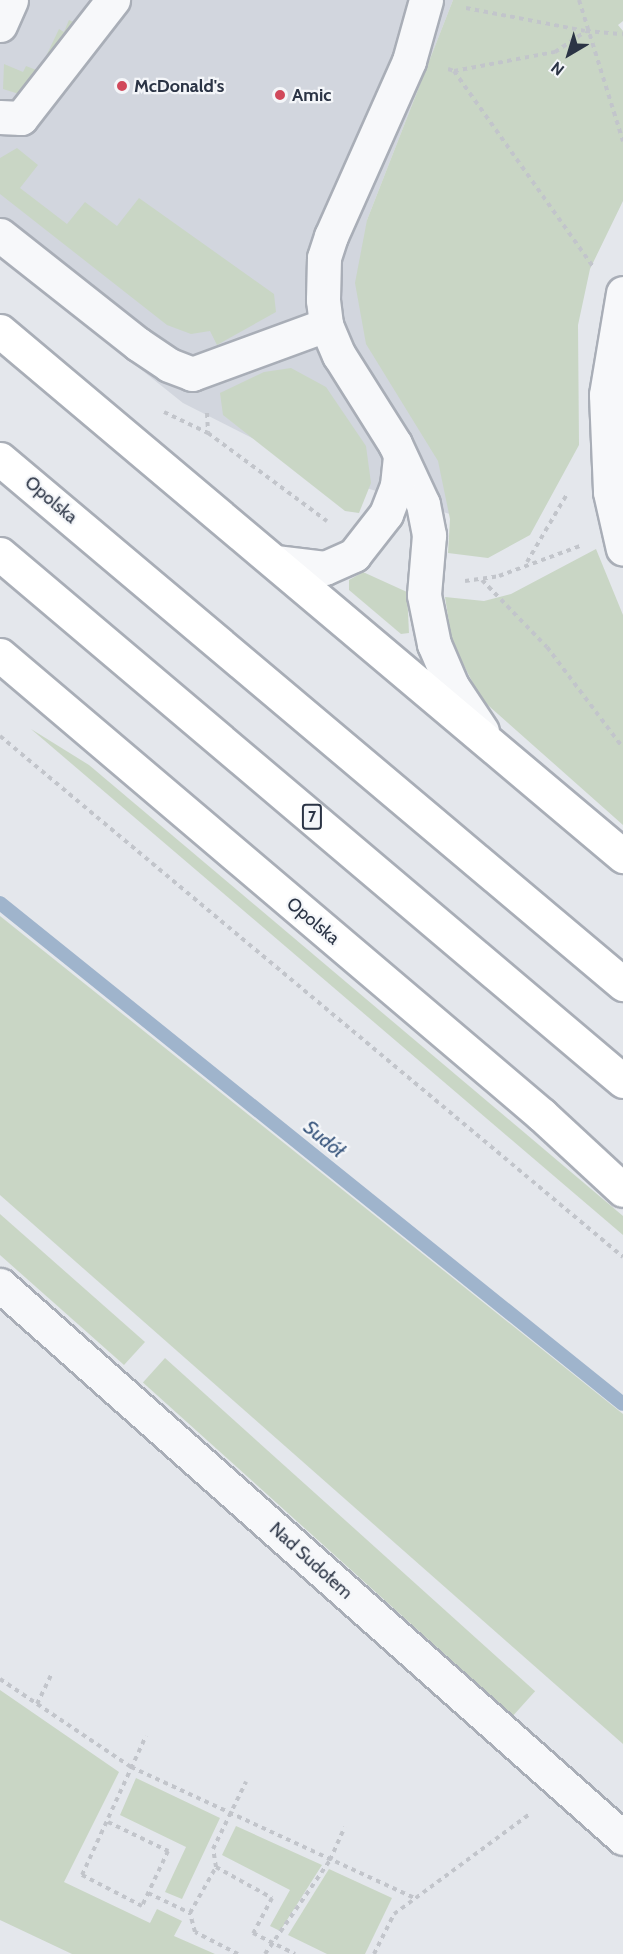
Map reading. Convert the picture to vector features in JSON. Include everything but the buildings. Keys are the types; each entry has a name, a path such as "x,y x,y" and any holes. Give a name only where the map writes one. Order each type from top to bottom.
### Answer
{"main road":[{"path":"0,331 277,562 623,856"},
{"name":"Opolska","path":"0,459 623,984"},
{"name":"7","path":"0,554 623,1081"},
{"name":"Opolska","path":"0,655 542,1115 623,1190"}],"street":[{"path":"0,25 11,0"},
{"path":"0,117 21,118 113,0"},
{"path":"427,0 409,61 331,236 322,277 326,325 400,456 427,515 424,595 434,644 471,718 496,747"},
{"path":"0,236 138,344 169,366 192,374 326,325"},
{"path":"620,539 606,449 606,395 621,298"},
{"path":"277,562 325,568 354,555 386,514 397,485 400,456"},
{"name":"Nad Sudołem","path":"0,1284 623,1838"}],"path":[{"path":"427,0 586,31 623,34"},
{"path":"579,0 586,31 623,141"},
{"path":"409,61 454,70 555,52 586,31"},
{"path":"454,70 621,298"},
{"path":"208,433 337,527"},
{"path":"526,563 573,483"},
{"path":"456,580 482,580 526,563 552,560 620,539"},
{"path":"482,580 547,647 623,748"},
{"path":"0,736 623,1257"},
{"path":"37,1704 52,1673"},
{"path":"0,1679 131,1767 414,1899"},
{"path":"108,1822 168,1851 142,1906 82,1875 146,1736"},
{"path":"238,1954 195,1932 190,1913 216,1867 213,1849 246,1782"},
{"path":"374,1954 394,1914 540,1806"},
{"path":"265,1954 271,1942 283,1932 330,1860 345,1827"},
{"path":"216,1867 272,1898 253,1933 295,1954"},
{"path":"148,1893 190,1913"}],"shaded area":[{"path":"0,0 453,0 367,220 472,521 325,475 183,403 0,257"}],"green space":[{"path":"453,0 623,0 623,21 618,25 623,31 623,201 590,269 578,325 579,445 530,535 488,558 448,553 450,519 438,461 366,344 355,283 367,220"},
{"path":"69,20 81,25 19,94 3,89 4,64 23,72 26,66 39,71 59,29 64,32"},
{"path":"17,148 38,165 20,188 67,224 85,202 117,226 139,198 274,294 276,312 217,345 210,331 191,334 167,325 0,194 0,158"},
{"path":"291,368 326,387 366,446 371,483 359,513 345,511 223,415 220,393 264,372"},
{"path":"596,549 623,615 623,825 481,699 452,642 445,597 484,601 511,594"},
{"path":"363,572 407,592 409,633 401,634 349,590 349,580"},
{"path":"31,729 89,765 623,1216 623,1235"},
{"path":"0,916 623,1414 623,1744 0,1195"},
{"path":"0,1214 145,1342 124,1365 0,1255"},
{"path":"165,1358 535,1691 513,1716 143,1383"},
{"path":"0,1690 119,1772 64,1882 150,1923 157,1909 182,1921 174,1936 215,1954 72,1954 0,1920"},
{"path":"136,1778 220,1818 182,1899 165,1892 186,1847 120,1815"},
{"path":"236,1826 322,1865 280,1931 270,1926 290,1890 222,1855"},
{"path":"329,1869 392,1898 365,1954 327,1954 288,1935"}],"waterway":[{"name":"Sudół","path":"0,903 623,1404"}],"place":[{"name":"McDonald's","path":"122,86"},
{"name":"Amic","path":"280,95"}]}
